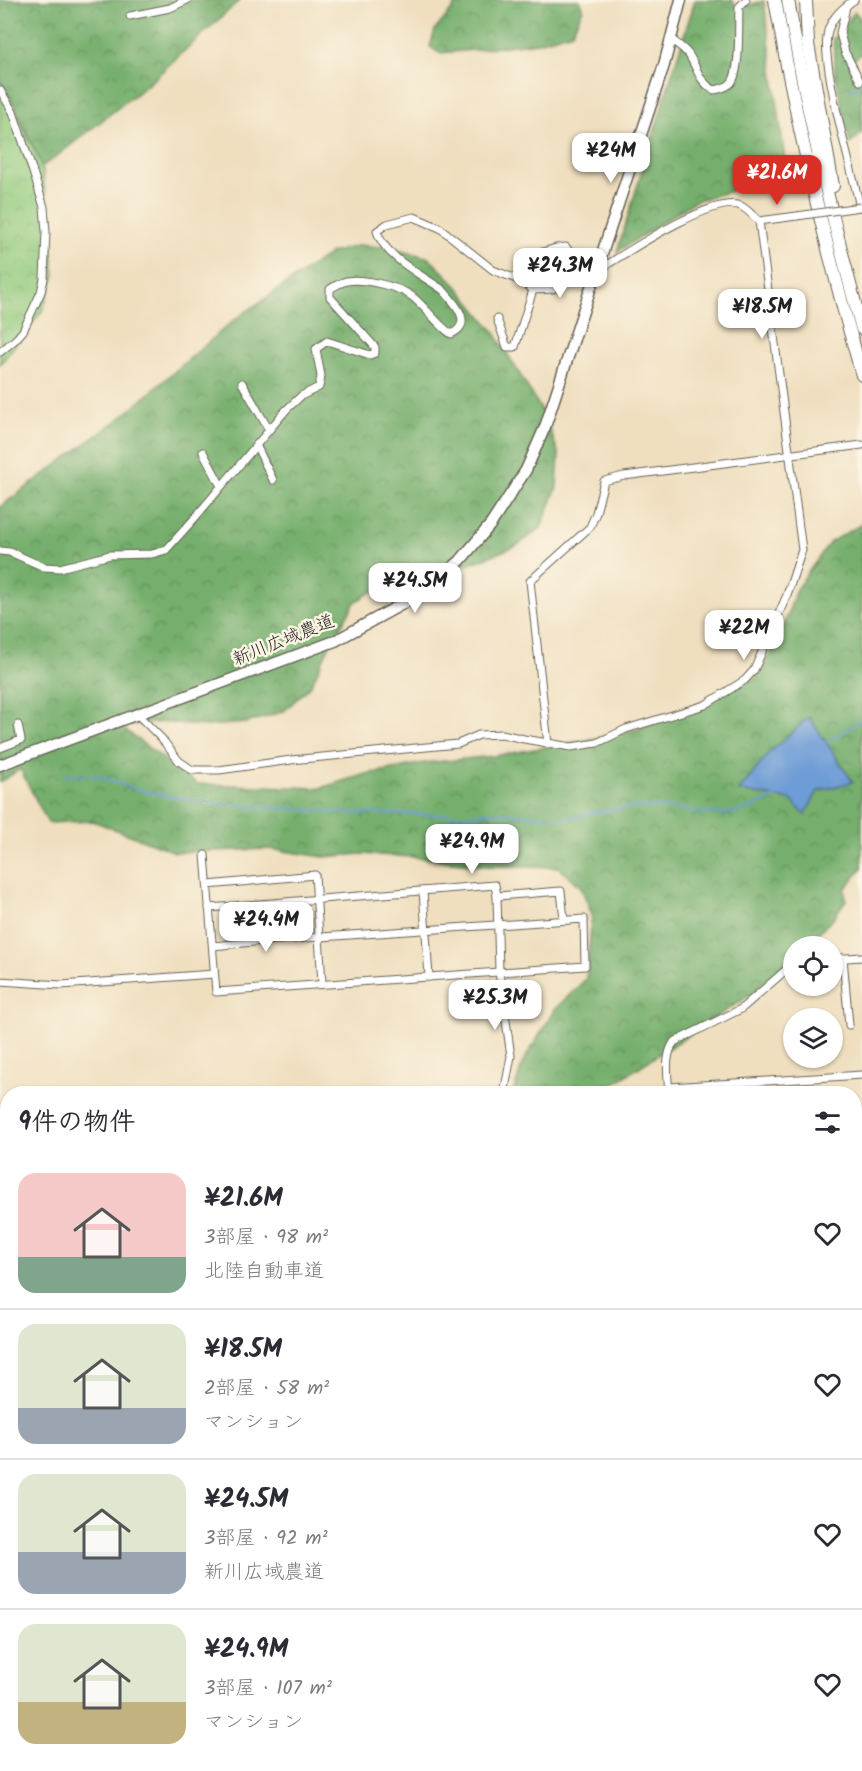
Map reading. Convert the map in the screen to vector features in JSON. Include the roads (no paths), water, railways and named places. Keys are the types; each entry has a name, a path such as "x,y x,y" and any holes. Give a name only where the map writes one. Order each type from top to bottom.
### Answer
{"highway":[{"path":"775,0 804,152 833,272 862,375"},
{"path":"788,0 816,146 862,329"},
{"path":"806,0 808,44 843,231 862,313"}],"street":[{"path":"130,16 170,8 187,0"},
{"name":"新川広域農道","path":"0,765 335,641 415,597 460,561 491,524 526,470 545,427 610,232 671,39 681,0"},
{"path":"671,39 688,53 706,86 714,90 728,86 734,80 737,63 739,7 746,0"},
{"path":"759,221 861,207 835,111 827,57 827,35 832,21 854,0"},
{"path":"847,5 840,33 845,52 860,81"},
{"path":"0,90 13,112 33,172 44,207 46,232 44,279 41,292 23,331 0,352"},
{"path":"138,715 161,738 179,761 192,770 219,770 291,760 458,744 479,735 502,734 572,747 597,742 626,729 705,705 745,680 754,670 787,595 802,550 759,221 740,206 722,205 689,217 596,272"},
{"path":"0,551 10,552 44,567 60,568 110,555 152,554 166,550 286,410 301,396 320,387 321,376 316,349 327,341 370,355 375,353 375,347 330,297 330,289 348,281 360,281 399,289 415,298 451,334 458,331 462,326 462,318 443,290 388,251 379,240 376,231 387,224 414,217 440,228 493,270 519,280 533,290 553,289 555,284 552,277 534,268 530,256 566,247 592,286"},
{"path":"497,319 507,347 514,347 533,290"},
{"path":"242,383 269,430"},
{"path":"256,445 273,480"},
{"path":"548,744 530,581 590,527 604,481 862,446"},
{"path":"203,452 221,486"},
{"path":"0,748 21,740 18,725"},
{"path":"205,855 216,992 585,966 584,919 213,946"},
{"path":"208,885 315,875 317,938 322,983"},
{"path":"209,908 495,885 500,972 511,1056 505,1086"},
{"path":"423,891 429,977"},
{"path":"496,896 561,891 564,919"},
{"path":"849,1025 843,958 862,957"},
{"path":"669,1086 667,1061 669,1049 674,1042 741,1010 783,973"},
{"path":"0,981 61,984 214,974"},
{"path":"720,1086 862,1075"}],"water":[{"path":"809,717 853,782 818,791 805,815 791,800 739,791 770,752"}],"waterway":[{"path":"849,91 862,83"},
{"path":"826,743 862,719"},
{"path":"64,775 98,776 138,790 232,805 352,813 461,815 489,812 566,818 635,807 674,808 702,813 727,814 749,809 778,796"}]}
